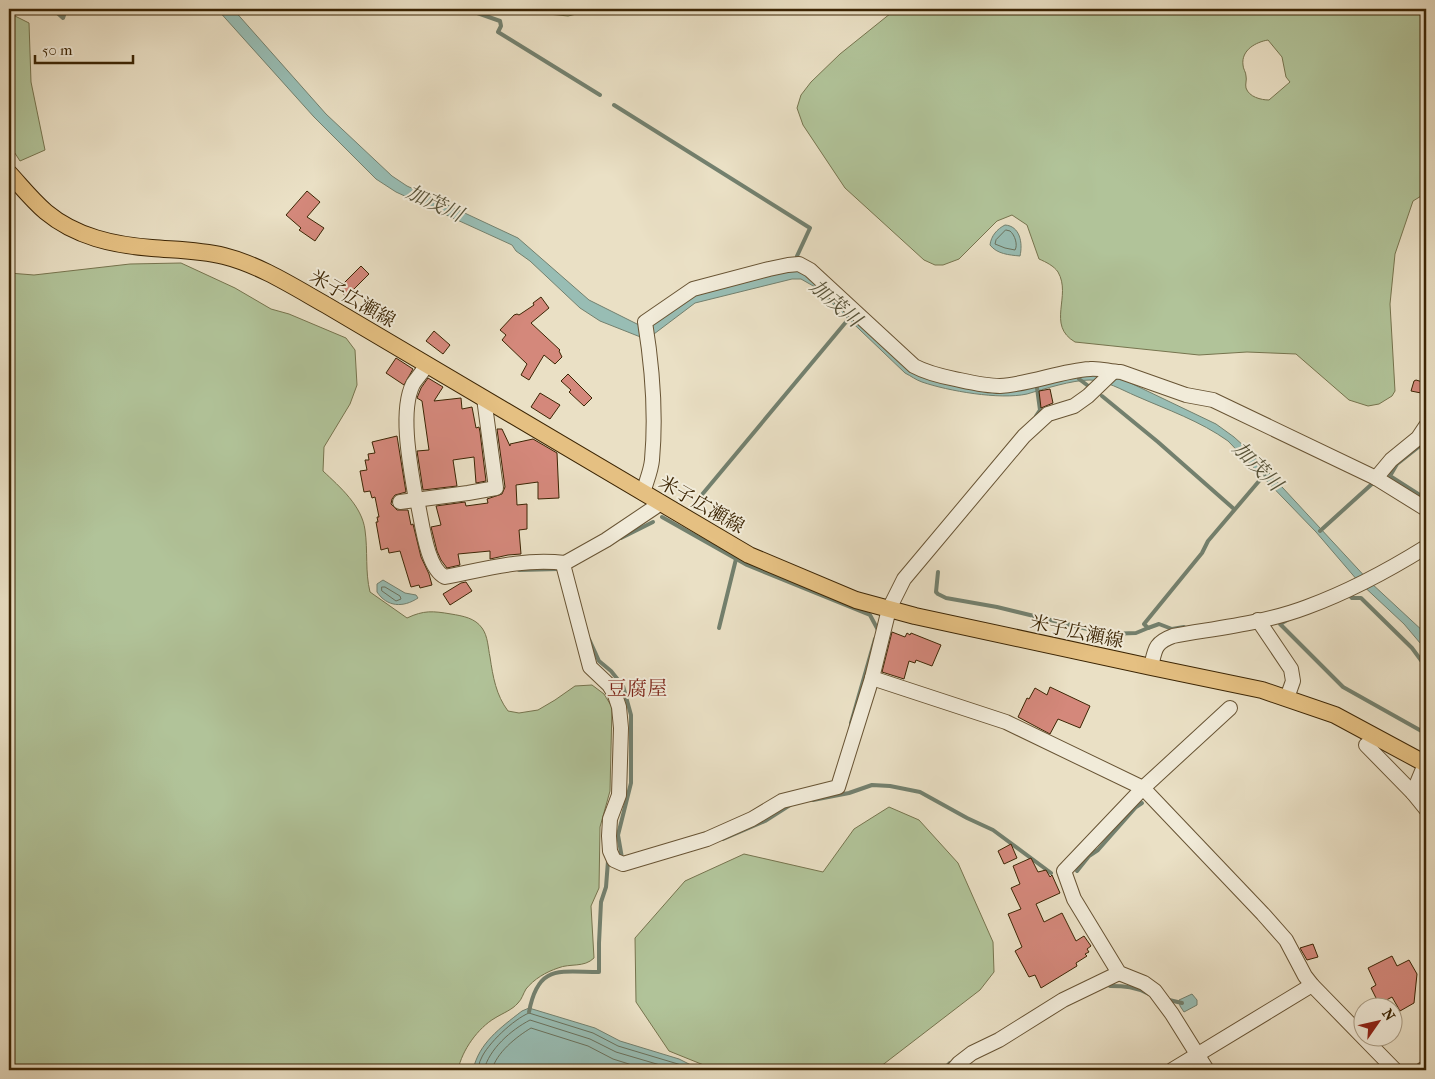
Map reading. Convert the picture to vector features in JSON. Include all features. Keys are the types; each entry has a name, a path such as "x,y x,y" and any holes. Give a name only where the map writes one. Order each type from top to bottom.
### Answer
{"main road":[{"name":"米子広瀬線","path":"9,173 46,212 84,235 126,246 209,254 242,262 303,292 749,555 856,600 889,609 1262,690 1335,715 1426,764"}],"street":[{"path":"643,493 652,461 651,363 645,322 693,289 769,269 799,264 817,276 914,366 924,372 978,384 998,386 1089,369 1101,368 1120,372 1186,395 1213,400 1376,478 1426,509"},
{"path":"427,365 413,385 407,412 409,446 417,500 431,561 439,574 445,577 521,562 547,561 565,564 661,504"},
{"path":"565,564 564,568 590,667 609,685 616,695 619,707 621,728 619,795 610,820 609,836 610,851 614,860 623,864 707,839 737,827 782,801 838,787 872,678 889,609 904,579 1024,436 1048,414 1074,406 1088,396 1113,372"},
{"path":"400,502 496,488 484,398"},
{"path":"1376,478 1391,460 1418,438 1426,426"},
{"path":"1151,667 1157,645 1164,639 1306,608 1364,581 1426,547"},
{"path":"1258,620 1291,670 1293,681 1287,698"},
{"path":"872,678 1006,722 1143,788 1286,940 1312,985 1394,1070"},
{"path":"1207,1070 1172,1014 1155,991 1144,983 1118,972 1074,899 1064,871 1143,788 1230,708"},
{"path":"1366,745 1426,809"},
{"path":"1413,793 1426,764"},
{"path":"953,1070 972,1053 999,1040 1063,1000 1118,972"},
{"path":"1172,1070 1207,1051 1312,985"},
{"path":"1422,1070 1426,1068"}],"green space":[{"path":"499,9 597,9 568,16"},
{"path":"896,9 1426,9 1426,193 1413,201 1395,254 1390,304 1395,391 1392,396 1379,404 1368,406 1349,400 1296,354 1247,352 1199,355 1075,342 1062,327 1062,281 1058,272 1052,266 1039,259 1027,225 1012,215 997,221 959,259 943,265 935,265 924,260 845,188 803,125 797,108 801,95 811,82 840,54","holes":["1268,40 1282,57 1286,77 1290,82 1269,100 1252,96 1246,88 1246,75 1243,65 1244,55 1247,51 1254,45"]},
{"path":"9,13 29,23 31,82 45,150 20,161 9,144"},
{"path":"181,263 235,288 271,309 289,314 346,338 355,350 357,385 350,404 324,447 323,471 349,498 360,513 365,530 370,592 407,618 424,612 439,612 464,617 479,625 487,638 494,679 498,692 508,711 519,713 538,710 575,686 592,685 604,694 612,707 610,791 600,827 599,888 591,906 594,958 586,963 563,967 540,976 526,989 521,1000 516,1005 489,1022 477,1034 467,1047 458,1070 9,1070 9,273 34,275 130,264"},
{"path":"889,807 919,820 958,863 993,942 994,972 980,990 876,1070 716,1070 669,1051 636,1002 635,938 685,881 744,854 823,872 854,829"}],"water":[{"name":"加茂川","path":"217,9 233,9 326,114 392,176 407,186 518,238 589,300 641,326 681,299 800,268 916,369 977,386 1088,373 1118,377 1216,424 1245,447 1370,582 1425,633 1426,650 1404,624 1358,581 1316,532 1228,441 1195,422 1113,386 1096,380 1083,380 1027,394 1003,396 946,389 922,382 905,373 815,287 801,279 792,279 695,303 650,337 643,338 600,321 580,308 530,261 516,251 512,245 396,192 376,179 314,117"},
{"path":"1005,225 1014,228 1019,236 1021,241 1020,256 1000,252 990,245 995,233"},
{"path":"383,580 405,593 416,595 418,598 401,604 386,601 377,592 377,584"},
{"path":"1192,994 1197,1000 1197,1005 1184,1012 1179,1000"},
{"path":"529,1008 595,1028 620,1041 679,1059 701,1070 473,1070 485,1044 506,1024 522,1011"}],"building":[{"path":"307,191 320,202 307,217 324,228 315,241 299,230 301,228 286,215"},
{"path":"361,266 369,274 346,297 338,289"},
{"path":"541,297 549,308 531,323 560,350 562,357 555,364 544,355 529,380 521,375 527,364 502,340 506,335 500,330 514,315 519,315 534,305 533,303"},
{"path":"434,331 450,345 443,354 426,341"},
{"path":"396,358 413,369 404,385 386,373"},
{"path":"568,374 592,398 584,406 569,392 571,390 561,381"},
{"path":"428,378 443,387 434,401 461,398 462,409 472,407 476,428 479,427 480,432 486,481 476,483 474,457 453,460 457,486 423,490 417,451 429,450 422,401 417,398"},
{"path":"1416,380 1426,383 1426,394 1411,391"},
{"path":"1050,389 1053,403 1041,408 1039,391"},
{"path":"540,393 560,405 550,419 531,407"},
{"path":"497,429 502,429 510,446 510,444 533,439 557,453 559,498 538,499 538,482 516,485 517,505 527,504 527,529 519,530 521,554 490,559 490,551 458,554 460,565 447,568 437,551 431,527 441,525 436,506 465,502 466,506 488,503 487,499 502,494 505,487"},
{"path":"397,436 406,492 395,495 391,504 397,510 408,510 411,525 413,524 421,557 432,585 420,588 419,585 411,587 400,551 389,553 388,548 381,550 376,522 378,522 377,517 379,517 375,497 372,498 370,491 364,492 360,471 367,470 365,460 369,460 368,454 375,453 372,442"},
{"path":"466,582 472,591 450,605 443,594"},
{"path":"892,632 905,637 907,633 910,635 911,633 941,645 932,666 916,660 915,663 909,661 904,679 882,672"},
{"path":"1050,687 1090,706 1080,728 1058,719 1050,734 1018,717 1027,698 1029,699 1035,688 1047,695"},
{"path":"1011,844 1017,858 1004,864 998,851"},
{"path":"1031,858 1038,872 1046,870 1050,877 1052,875 1060,893 1036,904 1044,922 1062,913 1076,941 1084,936 1091,946 1087,949 1089,952 1085,954 1087,956 1076,963 1077,966 1041,988 1035,975 1029,977 1015,951 1022,947 1008,914 1021,909 1011,888 1020,884 1013,866"},
{"path":"1313,944 1318,957 1307,960 1300,948"},
{"path":"1392,956 1397,966 1409,960 1417,974 1414,1003 1402,1010 1402,996 1375,996 1371,988 1376,985 1368,968"}],"waterway":[{"path":"53,9 63,18 66,9"},
{"path":"466,9 500,21 501,26 498,32 600,95"},
{"path":"614,105 810,228 797,256"},
{"name":"加茂川","path":"695,503 851,316"},
{"path":"1079,379 1091,388"},
{"path":"1036,416 1040,410 1037,388"},
{"path":"1102,396 1234,509"},
{"path":"1426,441 1397,464 1390,476 1426,499"},
{"name":"加茂川","path":"938,572 936,592 946,598 997,607 1108,634 1136,633 1148,628 1144,624 1202,553 1208,541 1265,474"},
{"path":"1320,531 1373,483"},
{"path":"662,517 747,565 870,615 878,630"},
{"path":"621,538 653,522"},
{"path":"719,628 736,559"},
{"path":"519,570 558,569"},
{"path":"1346,596 1361,598 1412,648 1426,666"},
{"path":"1289,619 1280,624 1343,687 1425,733"},
{"path":"1148,628 1159,624 1172,629 1184,627"},
{"path":"589,639 599,661 611,671 623,686 631,715 631,783 618,835 622,858"},
{"path":"851,723 875,639"},
{"path":"813,800 849,793 872,785 890,786 920,792 993,830 1051,873"},
{"path":"1077,871 1089,856 1098,850 1136,807 1142,803"},
{"path":"723,839 765,821 790,805"},
{"path":"529,1012 533,996 545,978 562,972 599,972 601,902 606,887 608,861"},
{"path":"1110,986 1130,987 1149,994"},
{"path":"1169,1000 1182,1003"},
{"path":"943,1070 950,1063"}],"district":[{"name":"豆腐屋","path":"637,688"}]}
